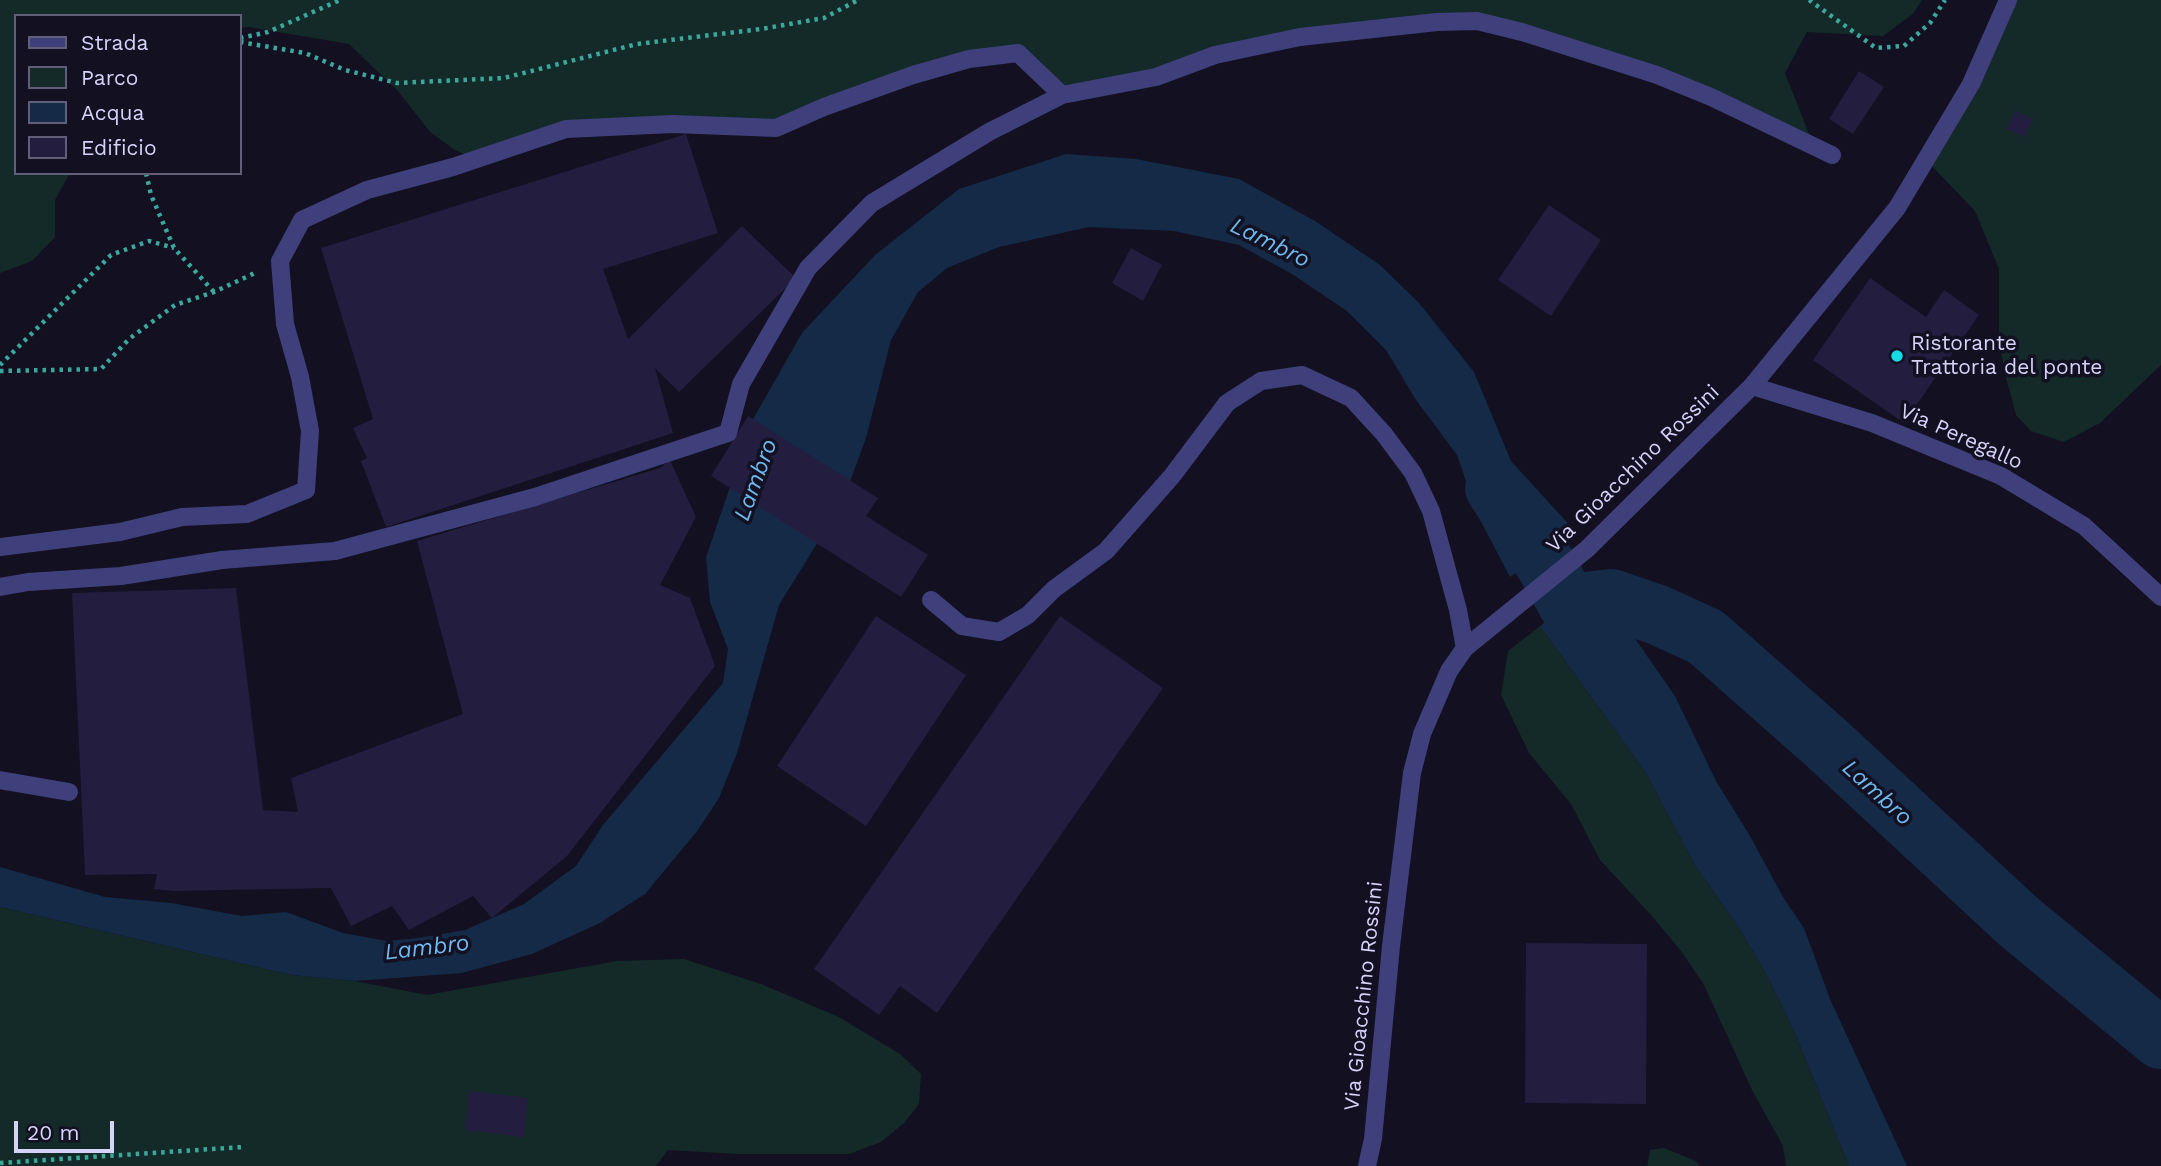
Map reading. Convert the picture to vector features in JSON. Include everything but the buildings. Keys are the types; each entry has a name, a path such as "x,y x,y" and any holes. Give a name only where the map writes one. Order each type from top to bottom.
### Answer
{"street":[{"name":"Via Gioacchino Rossini","path":"1367,1166 1373,1139 1391,946 1412,774 1422,734 1449,671 1465,648 1587,549 1752,386 1897,208 1971,85 2008,0"},
{"path":"0,587 28,582 121,576 222,560 335,551 535,497 728,433 741,384 808,268 872,202 989,132 1062,95 1156,77 1215,55 1300,37 1437,22 1477,21 1522,32 1657,75 1711,97 1832,155"},
{"path":"0,547 120,532 182,517 247,514 306,490 310,432 300,377 285,324 280,261 302,220 367,190 453,167 566,129 673,124 776,128 824,107 912,75 969,59 1018,53 1062,95"},
{"path":"931,600 962,626 999,632 1028,615 1054,589 1106,551 1172,476 1227,403 1261,381 1302,375 1351,398 1384,434 1413,473 1431,511 1458,610 1465,648"},
{"name":"Via Peregallo","path":"1752,386 1872,423 2001,476 2084,526 2161,597"},
{"path":"0,780 69,792"}],"path":[{"path":"242,39 268,32 340,0"},
{"path":"242,40 305,53 345,70 397,83 504,78 637,44 761,29 824,18 858,0"},
{"path":"1809,0 1876,48 1904,46 1930,23 1945,0"},
{"path":"146,175 151,195 174,248 214,292"},
{"path":"0,365 111,255 149,241 174,248"},
{"path":"0,371 101,369 128,339 175,305 214,292 280,261"},
{"path":"0,1163 243,1147"}],"green space":[{"path":"0,0 1922,0 1913,14 1883,36 1807,32 1785,73 1809,134 1832,155 1711,97 1477,21 1365,30 1062,95 1018,53 969,59 776,128 566,129 475,159 455,150 430,132 398,91 349,44 242,28 242,14 14,14 14,175 69,175 55,200 55,237 32,261 0,273"},
{"path":"2008,0 2161,0 2161,365 2100,423 2064,442 2031,431 2016,415 1999,338 1999,269 1975,211 1926,160"},
{"path":"1540,626 1646,773 1694,864 1739,928 1768,977 1796,1036 1849,1166 1786,1166 1783,1146 1752,1090 1704,985 1681,951 1600,860 1571,804 1529,753 1501,695 1508,651"},
{"path":"0,907 291,975 355,981 427,995 617,961 684,959 761,984 839,1017 900,1054 921,1074 919,1104 904,1123 881,1142 849,1154 738,1154 668,1150 656,1166 0,1166"},
{"path":"1664,1148 1696,1161 1700,1166 1647,1166 1650,1150"}],"water":[{"path":"1066,154 1136,159 1239,179 1315,221 1380,265 1419,303 1474,372 1511,461 1574,530 1510,577 1478,516 1457,455 1416,400 1386,350 1347,311 1292,274 1239,245 1174,231 1089,227 999,247 947,268 918,292 891,340 866,438 841,506 744,435 802,333 875,255 959,189"},
{"path":"743,449 834,516 779,605 737,753 719,798 698,830 645,894 600,923 532,954 462,973 355,981 291,975 0,907 0,867 105,897 171,903 242,916 286,912 343,933 387,941 465,930 524,904 576,866 603,825 723,683 728,649 710,602 706,557"},
{"path":"1605,573 1627,627 1675,696 1716,781 1804,928 1830,999 1907,1166 1849,1166 1796,1036 1768,977 1739,928 1694,864 1646,773 1540,626"}],"waterway":[{"name":"Lambro","path":"1495,488 1614,672"},
{"name":"Lambro","path":"1568,604 1611,599 1658,615 1706,637 1826,743 2018,921 2161,1039"}],"place":[{"name":"Ristorante Trattoria del ponte","path":"1897,356"}]}
